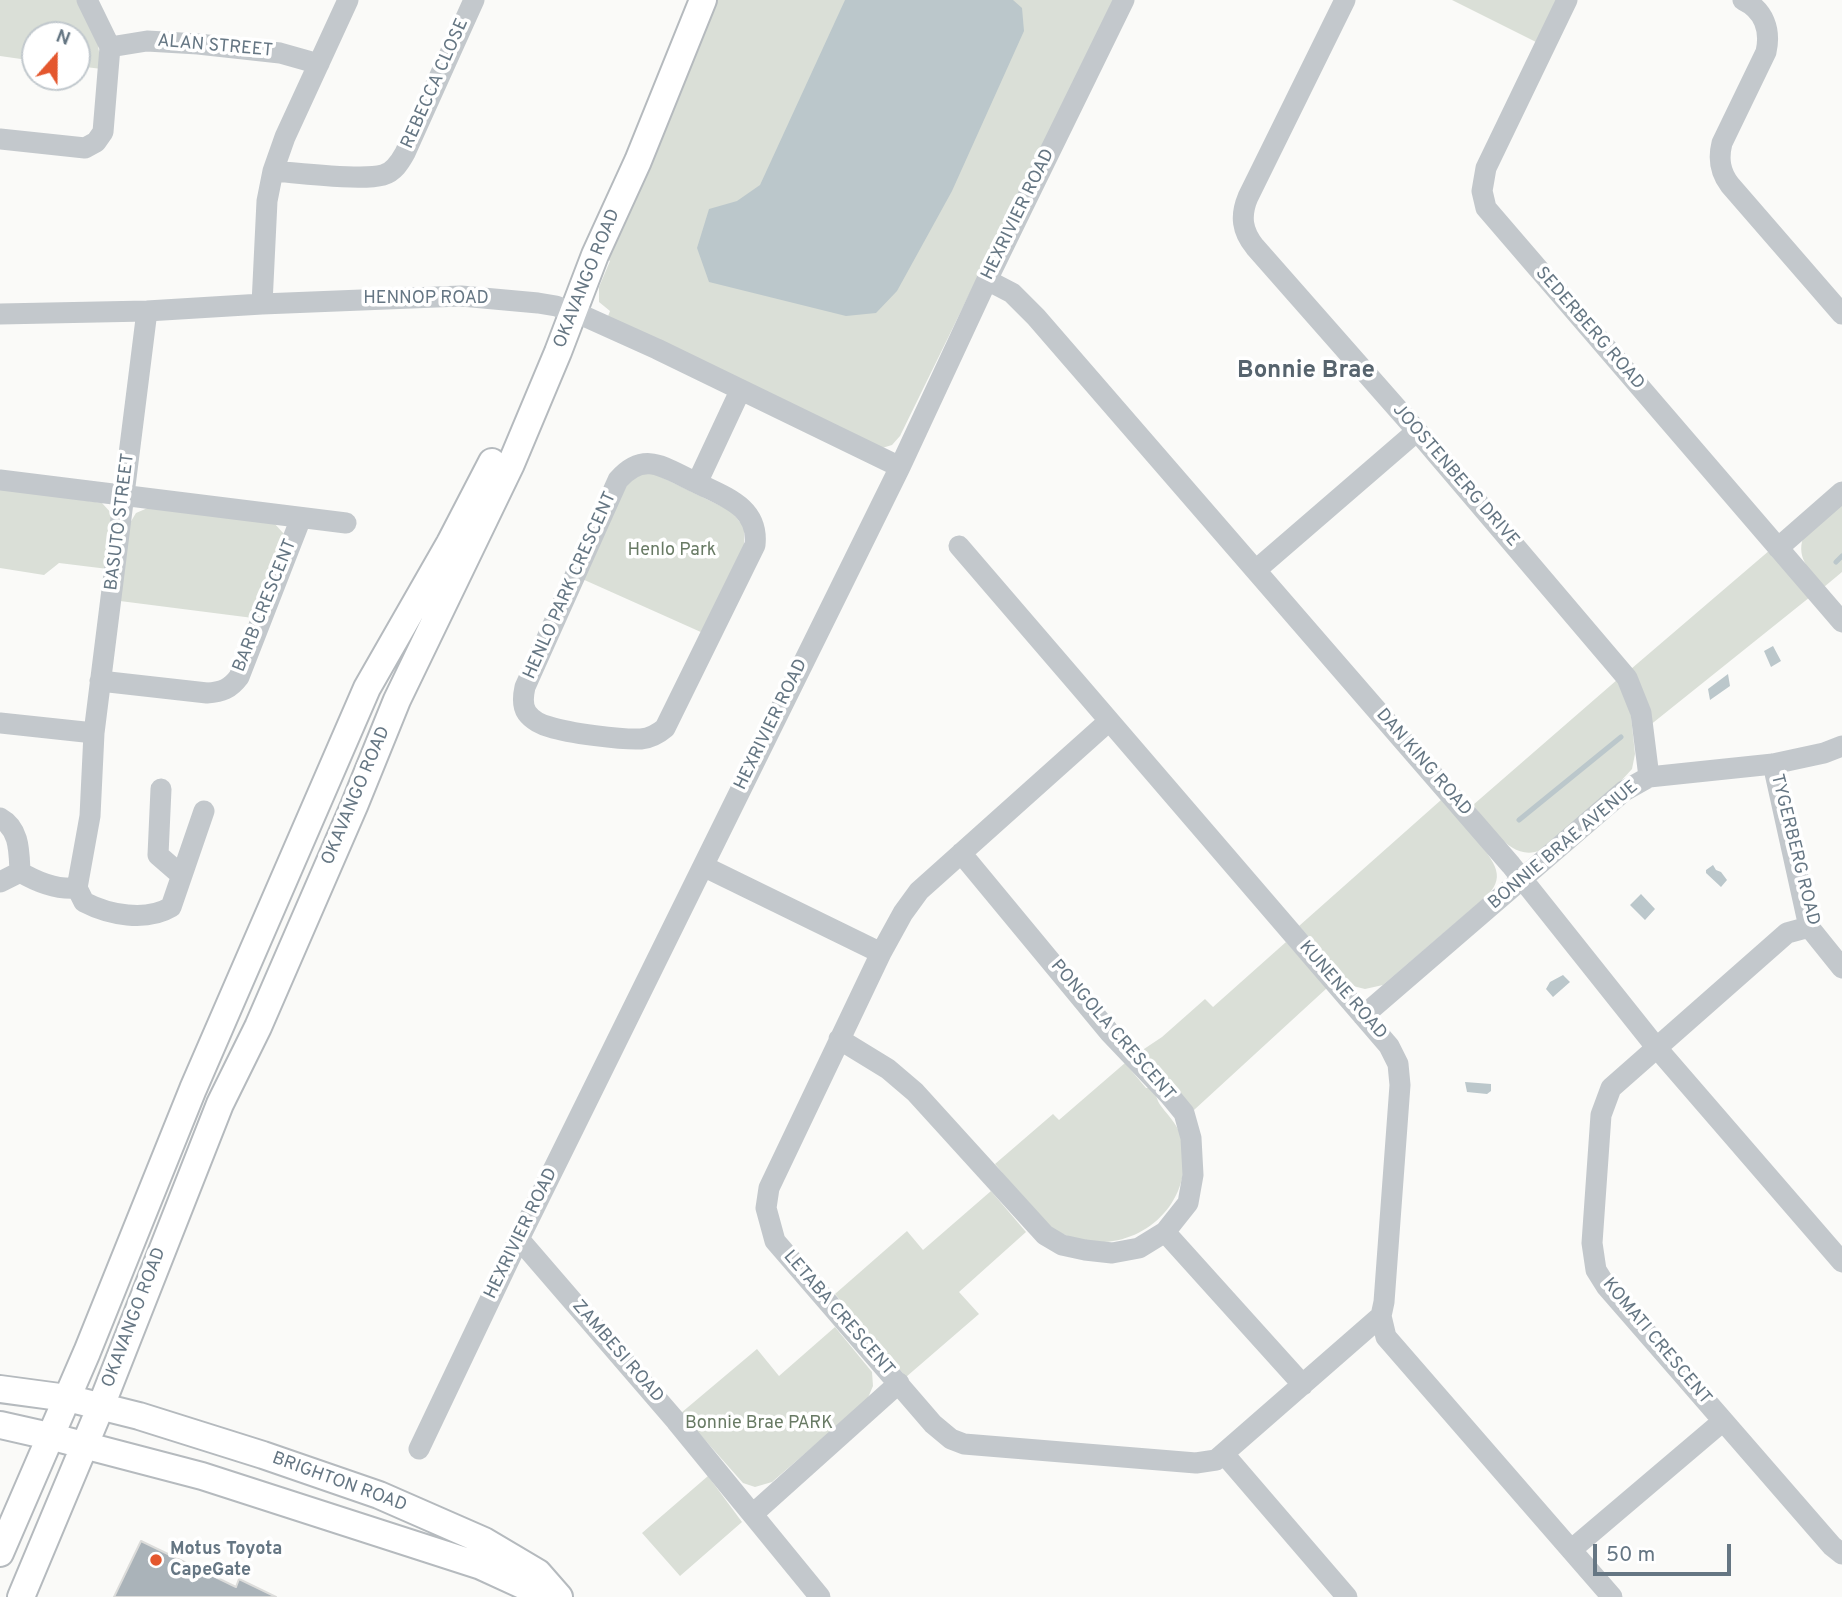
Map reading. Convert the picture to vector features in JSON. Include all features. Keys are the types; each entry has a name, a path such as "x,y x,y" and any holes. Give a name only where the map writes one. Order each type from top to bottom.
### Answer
{"main road":[{"name":"OKAVANGO ROAD","path":"21,1597 220,1104 258,1027 397,700 510,464 565,309 692,0"},
{"name":"OKAVANGO ROAD","path":"0,1553 67,1398 193,1089 367,688 450,543 491,465 565,309 595,255 638,161 703,0"},
{"name":"BRIGHTON ROAD","path":"0,1389 67,1398 100,1406 263,1455 379,1495 484,1541 538,1573 557,1597"},
{"name":"BRIGHTON ROAD","path":"0,1425 202,1476 481,1566 557,1597"}],"street":[{"path":"0,139 78,149 96,142 105,126 110,47 87,0"},
{"path":"262,304 267,201 273,171 285,137 348,0"},
{"name":"REBECCA CLOSE","path":"273,171 365,177 383,175 393,170 405,153 474,0"},
{"name":"HEXRIVIER ROAD","path":"419,1449 519,1239 900,467 987,280 1124,0"},
{"name":"JOOSTENBERG DRIVE","path":"1345,0 1248,197 1242,219 1249,239 1628,678 1641,713 1649,777"},
{"name":"SEDERBERG ROAD","path":"1567,0 1486,167 1482,191 1486,208 1842,622"},
{"path":"1742,0 1756,8 1762,16 1768,42 1766,52 1722,143 1719,153 1722,172 1730,185 1842,314"},
{"name":"ALAN STREET","path":"110,47 147,41 198,44 280,53 319,64"},
{"name":"DAN KING ROAD","path":"987,280 1012,293 1037,317 1522,879 1656,1047 1842,1262"},
{"name":"HENNOP ROAD","path":"0,314 148,311 461,296 565,309 657,349 900,467"},
{"name":"BASUTO STREET","path":"77,888 90,816 94,733 148,311"},
{"path":"696,483 740,391"},
{"path":"1256,570 1417,431"},
{"name":"HENLO PARK CRESCENT","path":"646,462 696,483 739,504 748,514 756,533 755,544 665,728 658,734 640,739 561,730 535,721 526,712 523,701 525,687 618,480 634,466 646,462"},
{"name":"BARB CRESCENT","path":"0,480 346,523"},
{"path":"1777,548 1842,492"},
{"name":"BARB CRESCENT","path":"100,681 207,693 218,692 233,685 239,677 301,518"},
{"name":"KUNENE ROAD","path":"959,547 1395,1055 1400,1074 1381,1316"},
{"name":"LETABA CRESCENT","path":"1109,721 919,891 903,914 881,953 769,1188 767,1218 775,1241 945,1436 964,1444 1196,1463 1216,1460 1381,1316"},
{"path":"0,723 94,733"},
{"name":"BONNIE BRAE AVENUE","path":"1363,1016 1625,791 1649,777 1773,764 1824,753 1842,746"},
{"name":"TYGERBERG ROAD","path":"1773,764 1809,927 1842,968"},
{"path":"161,789 158,855 181,875"},
{"path":"20,872 36,881 77,888 83,902 111,913 154,914 171,906 204,811"},
{"path":"0,818 9,822 17,839 20,872"},
{"name":"PONGOLA CRESCENT","path":"839,1040 888,1069 915,1092 1045,1235 1062,1245 1112,1252 1139,1248 1164,1233 1188,1203 1194,1175 1191,1138 1184,1113 1110,1033 961,853"},
{"path":"703,866 881,953"},
{"path":"0,882 20,872"},
{"name":"KOMATI CRESCENT","path":"1809,927 1787,933 1611,1088 1603,1105 1592,1243 1596,1270 1606,1286 1832,1546 1842,1554"},
{"path":"1164,1233 1303,1385"},
{"name":"ZAMBESI ROAD","path":"519,1239 754,1513 820,1597"},
{"path":"1381,1316 1386,1337 1612,1597"},
{"path":"754,1513 899,1383"},
{"path":"1572,1550 1723,1421"},
{"path":"1224,1454 1347,1597"}],"green space":[{"path":"0,0 78,0 88,21 21,21 21,59 0,56"},
{"path":"710,0 1113,0 900,436 892,445 882,448 607,319 610,311 599,302 599,287 610,261 603,257"},
{"path":"1452,0 1558,0 1538,43"},
{"path":"91,27 97,40 102,69 91,68"},
{"name":"Henlo Park","path":"636,473 655,474 731,511 744,527 744,547 703,633 580,578 622,486"},
{"path":"0,488 102,503 112,514 108,569 59,563 44,575 0,568"},
{"path":"1842,502 1842,572 1824,587 1806,565 1801,546 1803,538"},
{"path":"150,507 274,523 284,534 253,618 120,601 130,523 136,513"},
{"path":"1770,550 1810,597 1649,726 1631,669"},
{"path":"1618,679 1629,697 1635,754 1632,769 1541,850 1530,853 1511,847 1473,805"},
{"path":"1441,800 1493,863 1497,874 1494,887 1383,985 1365,989 1353,986 1299,926"},
{"path":"1286,942 1327,988 1194,1110 1141,1051 1162,1037 1205,999 1213,1007"},
{"path":"1125,1063 1146,1088 1151,1088 1159,1104 1177,1127 1183,1143 1184,1170 1177,1194 1164,1213 1146,1229 1125,1238 1101,1242 1076,1239 1046,1223 995,1164 1053,1114 1059,1120"},
{"path":"991,1191 1026,1232 959,1292 979,1314 906,1377 835,1294 907,1231 923,1250"},
{"name":"Bonnie Brae PARK","path":"835,1327 872,1372 873,1386 867,1400 772,1482 755,1487 743,1483 681,1413 757,1349 779,1376"},
{"path":"708,1476 742,1522 680,1576 642,1533"}],"shaded area":[{"path":"845,0 1013,0 1022,8 1024,31 952,191 897,291 876,313 846,316 709,282 697,248 709,209 737,201 760,185"},
{"path":"1773,646 1781,661 1771,667 1764,651"},
{"path":"1728,674 1730,686 1710,700 1708,689"},
{"path":"1713,865 1727,880 1721,887 1706,873"},
{"path":"1641,894 1655,909 1645,920 1630,905"},
{"path":"1563,975 1570,982 1553,997 1546,989 1550,982"},
{"path":"1465,1082 1491,1084 1491,1091 1487,1094 1467,1092"}],"building":[{"name":"Motus Toyota CapeGate","path":"141,1541 236,1587 239,1579 276,1597 114,1597"}],"waterway":[{"path":"1836,562 1842,556"},
{"path":"1519,820 1621,737"}],"place":[{"name":"Motus Toyota CapeGate","path":"156,1560"}],"district":[{"name":"Bonnie Brae","path":"1306,372"}]}
